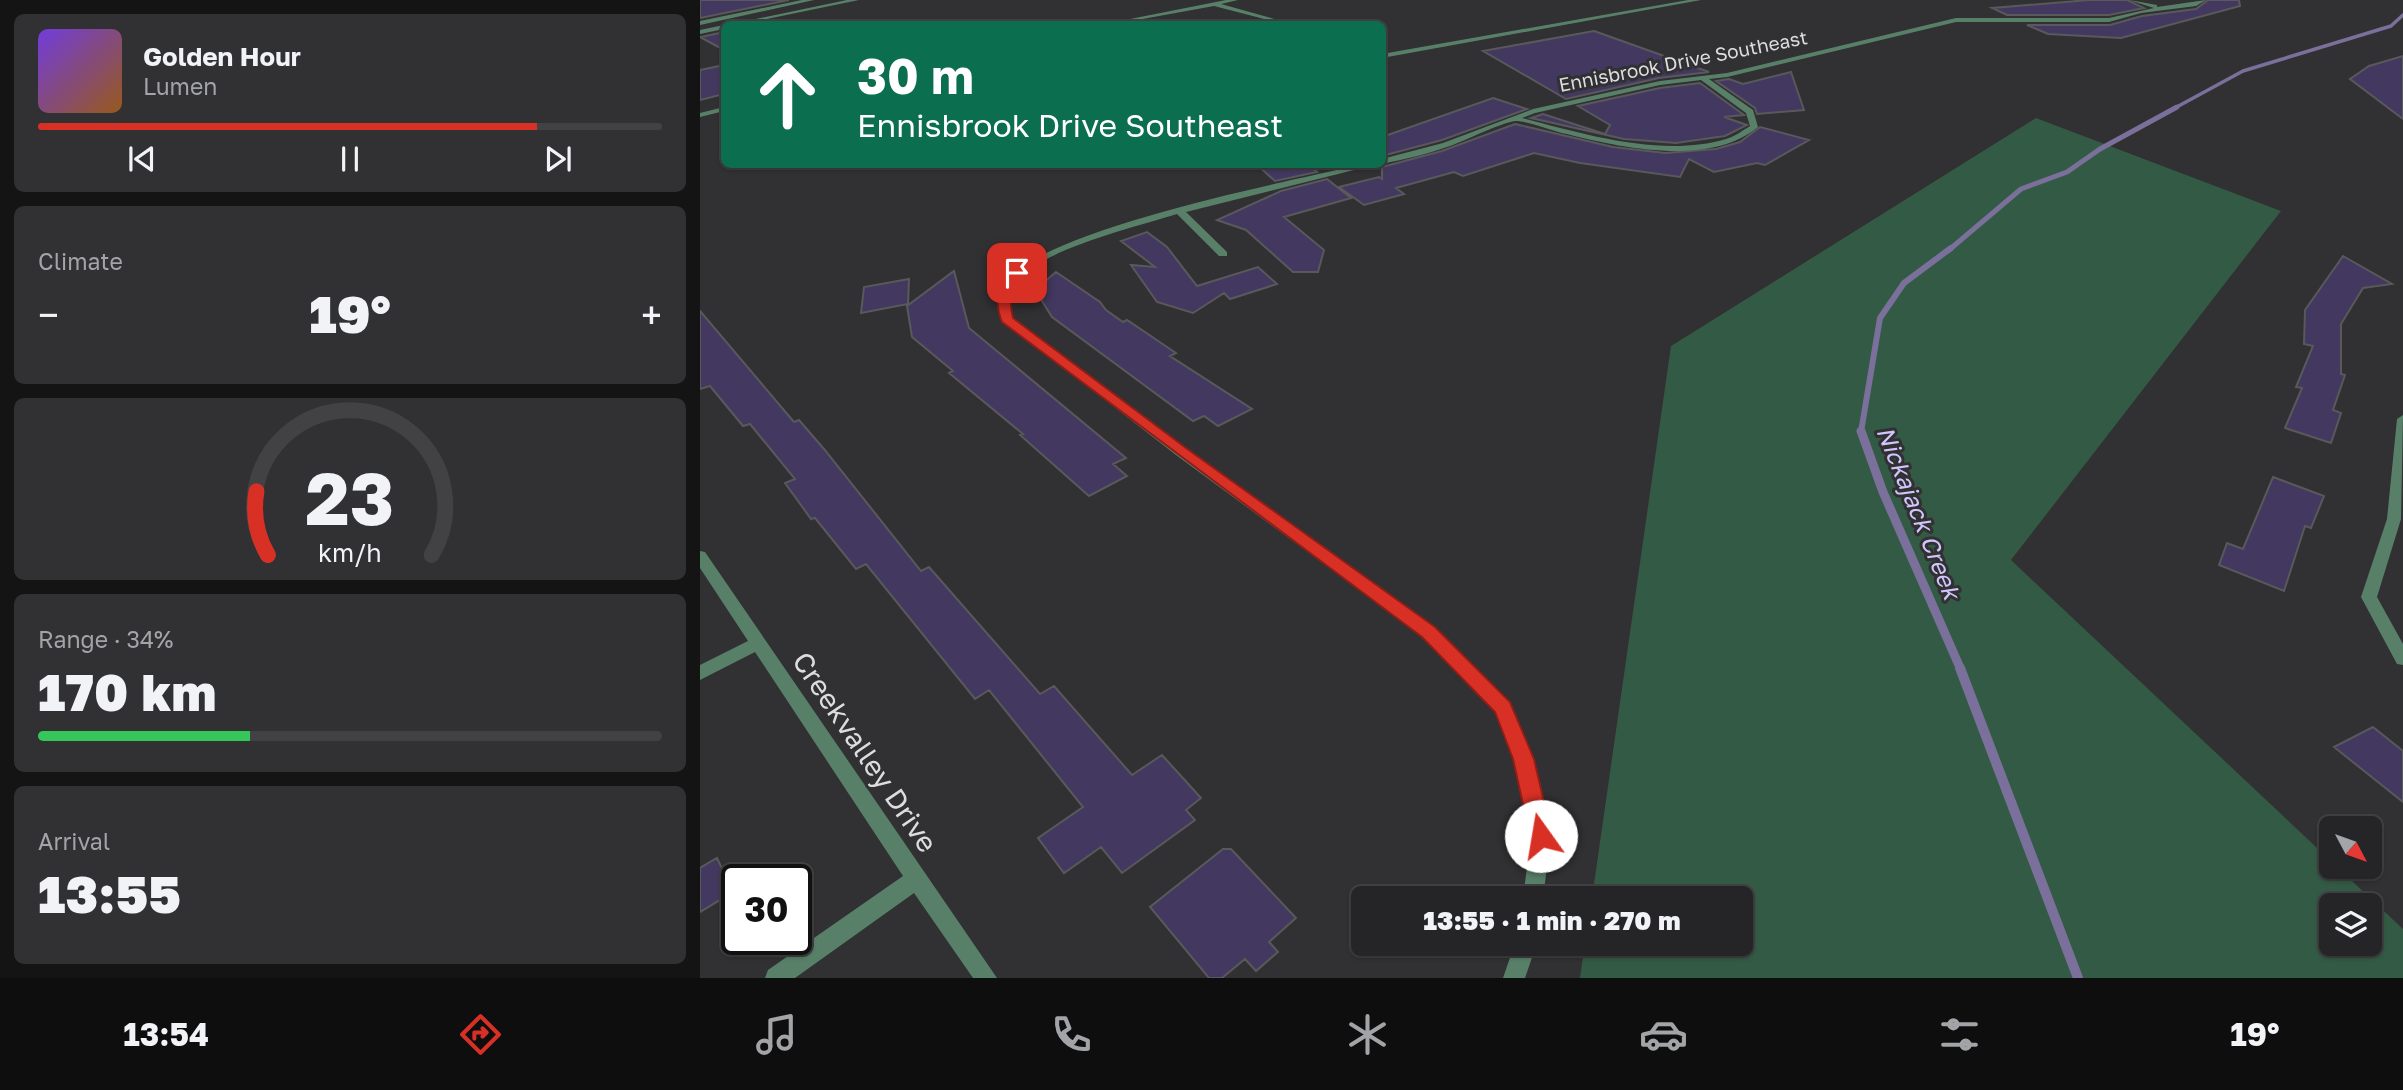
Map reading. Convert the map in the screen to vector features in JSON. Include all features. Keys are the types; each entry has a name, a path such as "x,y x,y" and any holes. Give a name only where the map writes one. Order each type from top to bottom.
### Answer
{"street":[{"path":"700,23 811,0"},
{"path":"749,21 856,0"},
{"path":"1201,0 1277,21"},
{"path":"1124,21 1235,0"},
{"path":"1386,55 1698,0"},
{"path":"2132,0 2160,7"},
{"name":"Ennisbrook Drive Southeast","path":"1386,161 1446,145 1513,118 1568,102 1702,78 1956,20 2109,20 2160,7 2196,4 2203,0"},
{"path":"700,32 721,28"},
{"path":"1386,50 1394,52"},
{"path":"1513,118 1581,137 1657,147 1715,145 1735,140 1754,127 1749,112 1702,78"},
{"path":"700,115 721,110"},
{"path":"1358,168 1063,246 1017,273 1005,288 1003,301 1007,319 1181,452 1428,632 1503,707 1524,759 1541,836 1534,886"},
{"path":"1181,213 1223,254"},
{"path":"2403,419 2394,519 2369,597 2403,659"},
{"name":"Creekvalley Drive","path":"700,556 916,879 986,978"},
{"path":"700,673 759,643"},
{"path":"776,978 916,879"},
{"path":"1514,978 1521,956"}],"green space":[{"path":"2036,118 2281,211 2011,560 2319,850 2319,879 2350,879 2365,893 2319,893 2319,956 2382,956 2382,909 2403,929 2403,978 1580,978 1583,956 1753,956 1753,886 1594,886 1671,346"}],"building":[{"path":"700,0 789,0 700,18"},
{"path":"2089,0 2127,0 2144,8 2109,15 2007,15 1992,8"},
{"path":"2208,0 2239,0 2240,6 2121,38 2048,34 2027,25 2110,25 2142,16 2196,9"},
{"path":"1594,31 1709,72 1659,78 1566,99 1483,51"},
{"path":"721,33 721,48 700,37"},
{"path":"2403,56 2403,119 2350,79 2369,66"},
{"path":"721,66 721,95 700,100 700,70"},
{"path":"1791,72 1804,110 1757,114 1755,108 1716,81 1729,79 1743,84"},
{"path":"1700,83 1744,115 1724,117 1747,125 1725,136 1676,143 1624,139 1531,118 1543,114 1605,134 1610,125 1578,106 1660,88"},
{"path":"1493,98 1527,109 1442,140 1386,155 1386,136"},
{"path":"1515,124 1613,147 1665,153 1716,149 1740,142 1760,127 1809,140 1765,165 1757,163 1714,172 1689,159 1680,177 1580,163 1534,153 1463,176 1454,172 1396,188 1404,194 1364,205 1339,187 1379,177 1382,179 1382,168 1386,166 1442,151"},
{"path":"1260,168 1312,168 1317,172 1275,181"},
{"path":"1327,179 1351,198 1284,217 1324,250 1318,272 1293,272 1246,230 1217,220 1281,191"},
{"path":"1147,232 1167,247 1197,286 1258,267 1277,284 1230,299 1224,293 1193,313 1157,302 1131,265 1155,267 1121,241"},
{"path":"2343,256 2392,284 2363,288 2341,324 2341,374 2345,375 2333,410 2341,413 2331,443 2285,428 2302,388 2296,387 2313,346 2304,344 2305,310"},
{"path":"954,271 969,328 1126,458 1113,464 1127,476 1089,496 1020,435 1023,434 949,373 953,371 912,337 907,306"},
{"path":"1056,272 1100,302 1123,322 1127,320 1176,353 1170,356 1252,409 1218,426 1204,416 1193,421 1052,317 1035,290"},
{"path":"909,279 908,304 861,313 864,287"},
{"path":"700,311 794,422 799,420 824,449 921,571 929,567 1040,694 1054,686 1132,775 1162,755 1201,798 1186,810 1195,820 1122,873 1101,847 1064,873 1038,838 1083,807 989,690 975,699 866,564 856,569 815,518 811,519 785,483 795,479 750,424 743,426 710,386 700,389"},
{"path":"2273,477 2324,496 2311,528 2305,526 2284,591 2219,565 2227,543 2243,549"},
{"path":"2373,727 2403,751 2403,802 2334,747"},
{"path":"1223,849 1231,849 1296,918 1269,942 1278,952 1256,971 1245,959 1222,978 1209,978 1150,907"},
{"path":"717,858 721,866 721,899 700,912 700,868"}],"waterway":[{"name":"Nickajack Creek","path":"2173,109 2243,71 2391,26 2403,15"},
{"name":"Nickajack Creek","path":"1949,250 2021,189 2067,172 2100,149 2177,107"},
{"name":"Nickajack Creek","path":"1861,431 1880,318 1904,283 1951,248"},
{"name":"Nickajack Creek","path":"1861,431 1883,492 1961,670"},
{"name":"Nickajack Creek","path":"1960,668 2078,978"}],"route":[{"path":"1017,273 1005,288 1003,301 1007,319 1181,452 1428,632 1503,707 1524,759 1541,836"}]}
